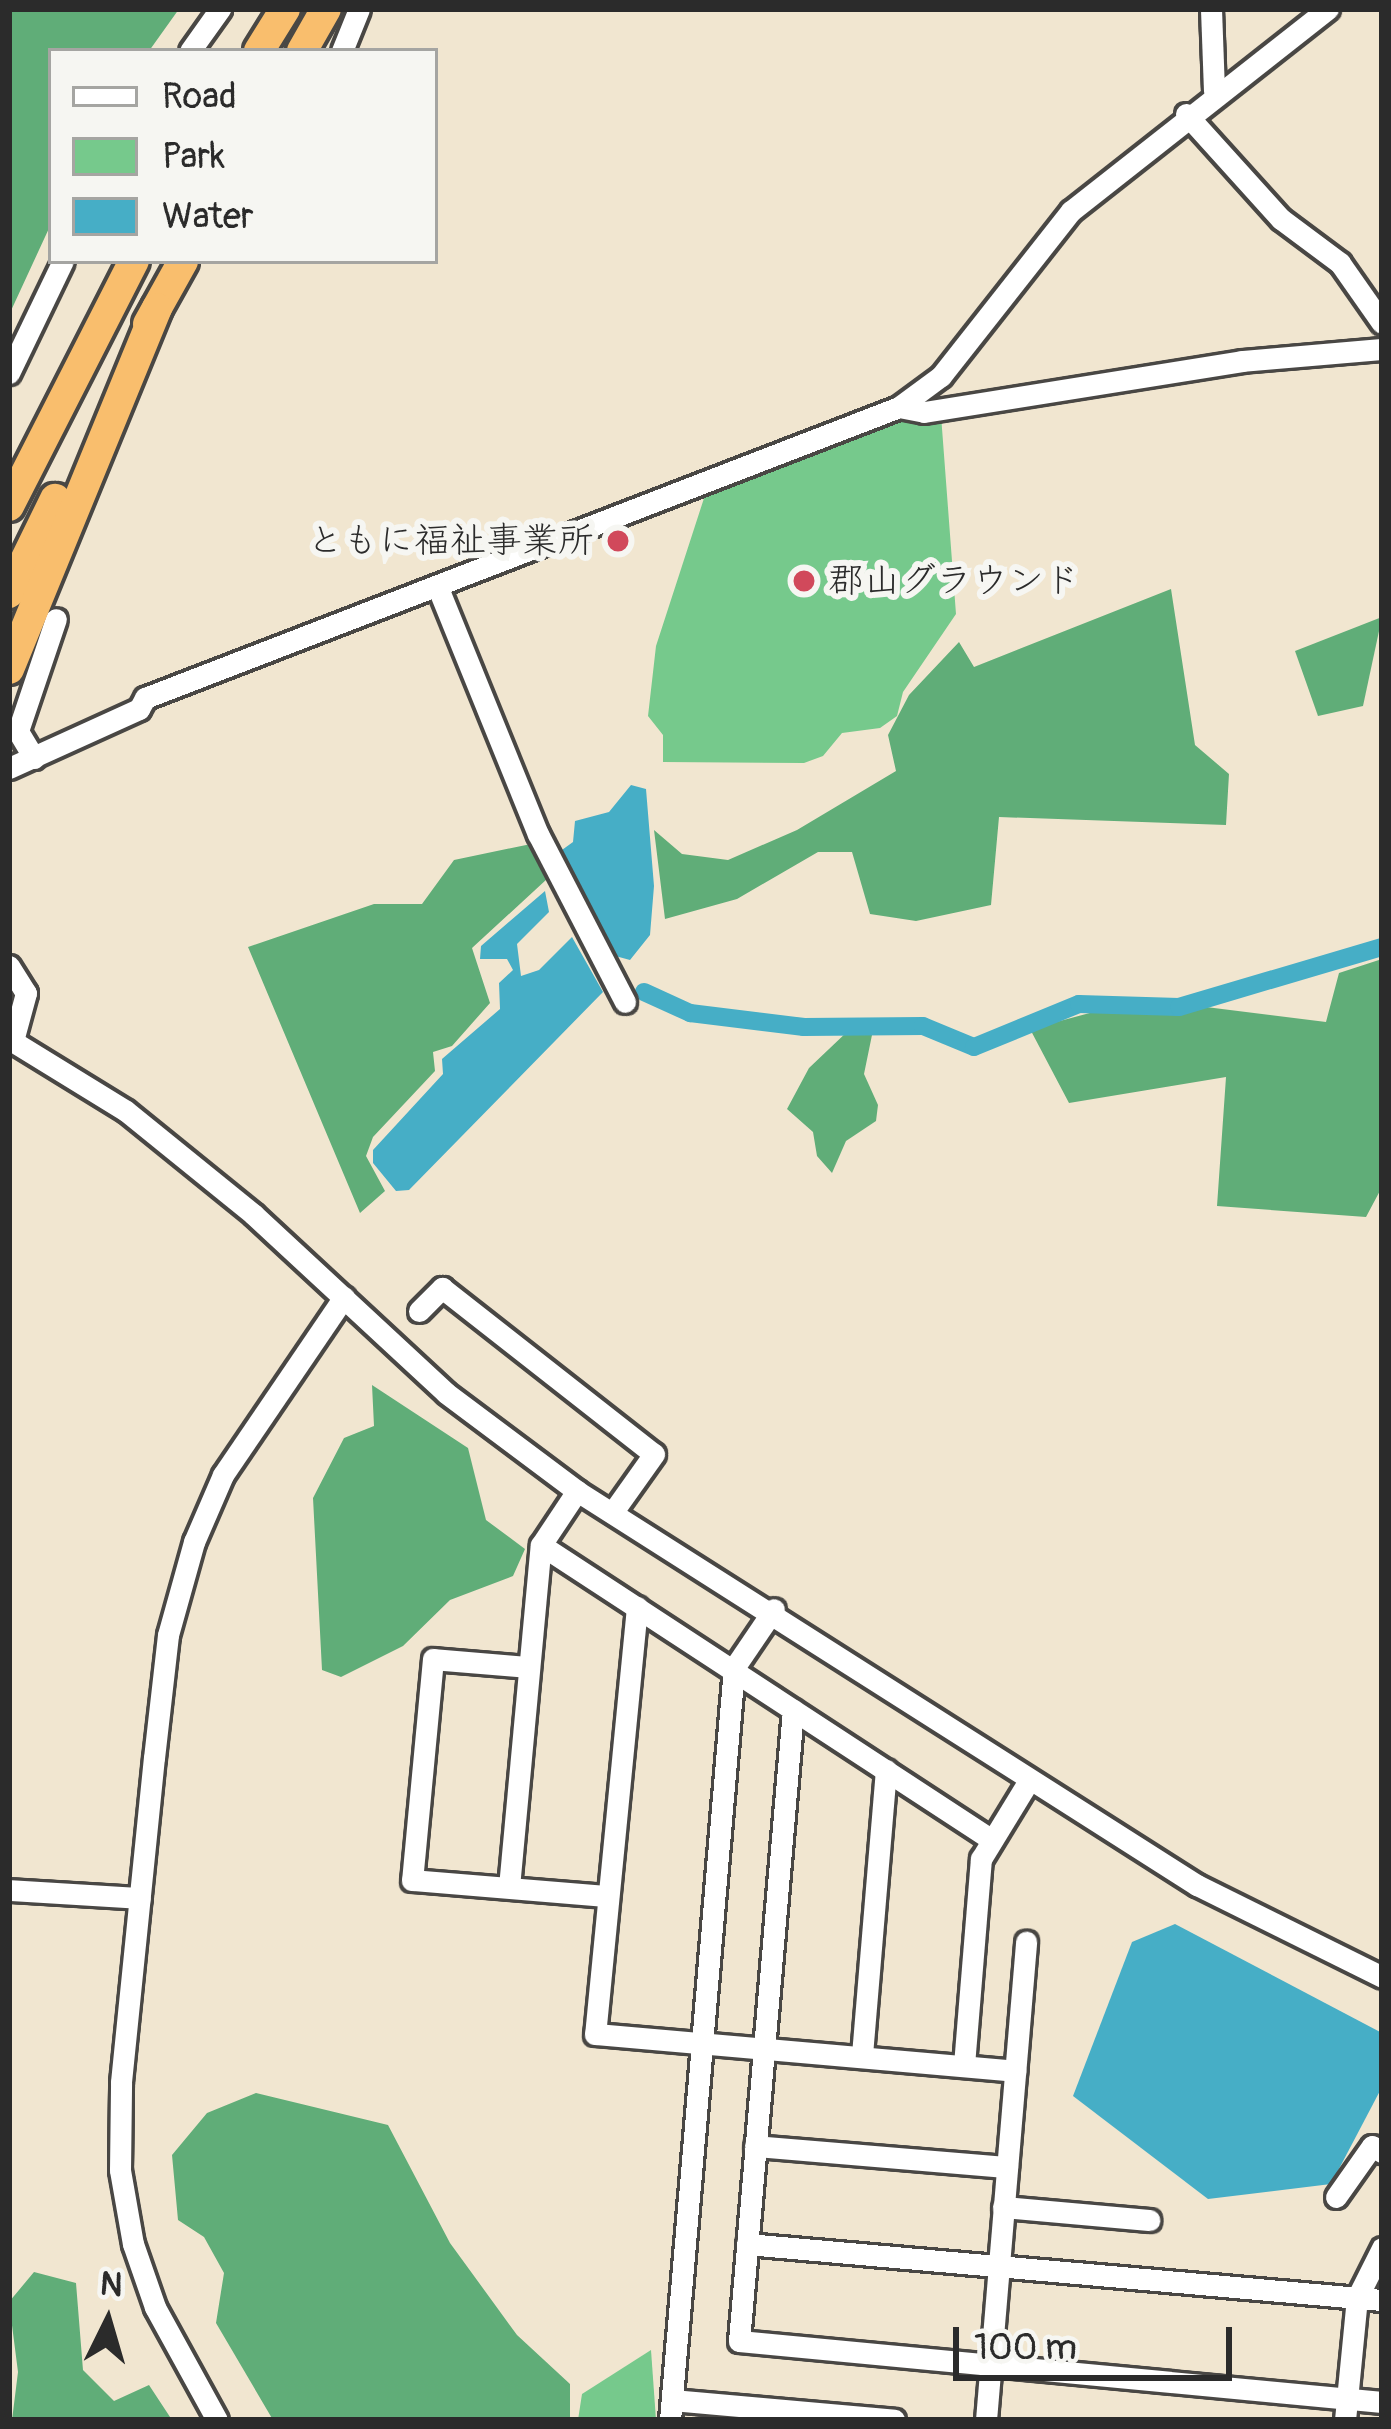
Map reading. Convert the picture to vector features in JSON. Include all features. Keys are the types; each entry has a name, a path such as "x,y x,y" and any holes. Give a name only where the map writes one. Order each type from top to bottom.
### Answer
{"highway":[{"path":"261,48 285,9"},
{"path":"304,48 326,9"},
{"path":"9,506 45,427 132,264"},
{"path":"9,593 181,264"},
{"path":"9,669 157,308"},
{"path":"9,484 45,427"}],"street":[{"path":"192,48 220,9"},
{"path":"343,48 359,9"},
{"path":"1211,9 1214,91"},
{"path":"9,768 146,698 899,407 941,376 1071,211 1214,91 1328,9"},
{"path":"1186,114 1281,219 1340,263 1382,323"},
{"path":"9,373 62,264"},
{"path":"899,407 924,412 1242,361 1382,349"},
{"path":"438,588 538,833 625,1002"},
{"path":"34,758 18,731 56,619"},
{"path":"9,966 26,992 11,1040 126,1111 344,1298 446,1393 578,1491 774,1609 1028,1783 1250,1914 1382,1977"},
{"path":"419,1312 442,1288 654,1454 612,1514"},
{"path":"217,2420 155,2307 124,2209 120,2105 168,1635 194,1542 223,1475 344,1298"},
{"path":"508,1888 541,1545 578,1491"},
{"path":"541,1545 992,1840"},
{"path":"637,1607 595,2034 1015,2071"},
{"path":"774,1609 734,1669 698,2042 671,2410 894,2420"},
{"path":"528,1666 433,1659 412,1880 607,1896"},
{"path":"793,1710 739,2342 990,2363 1346,2409 1382,2402"},
{"path":"862,2055 886,1770"},
{"path":"964,2065 981,1858 1028,1783"},
{"path":"9,1890 140,1898"},
{"path":"986,2420 1026,1942"},
{"path":"755,2146 1007,2167"},
{"path":"1336,2197 1372,2146 1382,2152"},
{"path":"1004,2207 1149,2220"},
{"path":"747,2244 1382,2300"},
{"path":"1346,2409 1357,2298 1382,2248"}],"green space":[{"path":"9,9 179,9 151,48 48,48 48,230 9,315"},
{"path":"941,415 956,614 903,692 897,716 880,728 842,733 823,756 804,763 663,762 663,735 648,716 656,646 707,489 898,417"},
{"path":"1171,589 1195,745 1229,774 1226,825 999,817 991,905 916,921 870,914 852,852 818,852 737,899 665,919 654,830 682,854 728,860 797,830 896,771 888,735 909,695 959,642 974,667"},
{"path":"1382,617 1363,706 1318,716 1295,651"},
{"path":"531,844 547,879 472,948 490,1003 452,1046 433,1052 435,1071 373,1137 366,1156 385,1191 360,1213 248,947 374,904 422,904 454,860"},
{"path":"1382,959 1382,1187 1366,1217 1217,1206 1226,1077 1069,1103 1030,1029 1142,999 1326,1022 1339,973"},
{"path":"849,1030 872,1035 864,1074 878,1105 876,1121 846,1141 832,1173 817,1156 813,1132 787,1109 809,1068"},
{"path":"372,1385 468,1448 486,1520 525,1549 513,1576 450,1600 403,1646 341,1677 322,1670 313,1498 344,1438 374,1426"},
{"path":"256,2093 388,2125 450,2243 517,2335 570,2384 570,2420 273,2420 216,2323 224,2273 204,2237 178,2220 172,2155 207,2113"},
{"path":"34,2272 76,2283 83,2370 114,2401 149,2385 172,2420 12,2420 18,2372 9,2302"},
{"path":"651,2350 656,2420 578,2420 582,2394"}],"water":[{"path":"631,785 646,789 654,886 650,935 630,960 608,954 555,855 573,842 575,821 609,812"},
{"path":"545,891 549,912 517,944 521,976 539,970 572,937 603,992 409,1190 396,1191 373,1163 373,1150 443,1074 442,1059 500,1009 499,983 513,970 507,959 480,959 481,946"},
{"path":"1175,1924 1382,2033 1382,2087 1331,2184 1208,2199 1073,2096 1132,1942"}],"waterway":[{"path":"644,992 690,1013 804,1027 923,1026 974,1047 1079,1004 1179,1007 1382,947"}],"place":[{"name":"ともに福祉事業所","path":"618,541"},
{"name":"郡山グラウンド","path":"804,581"}]}
